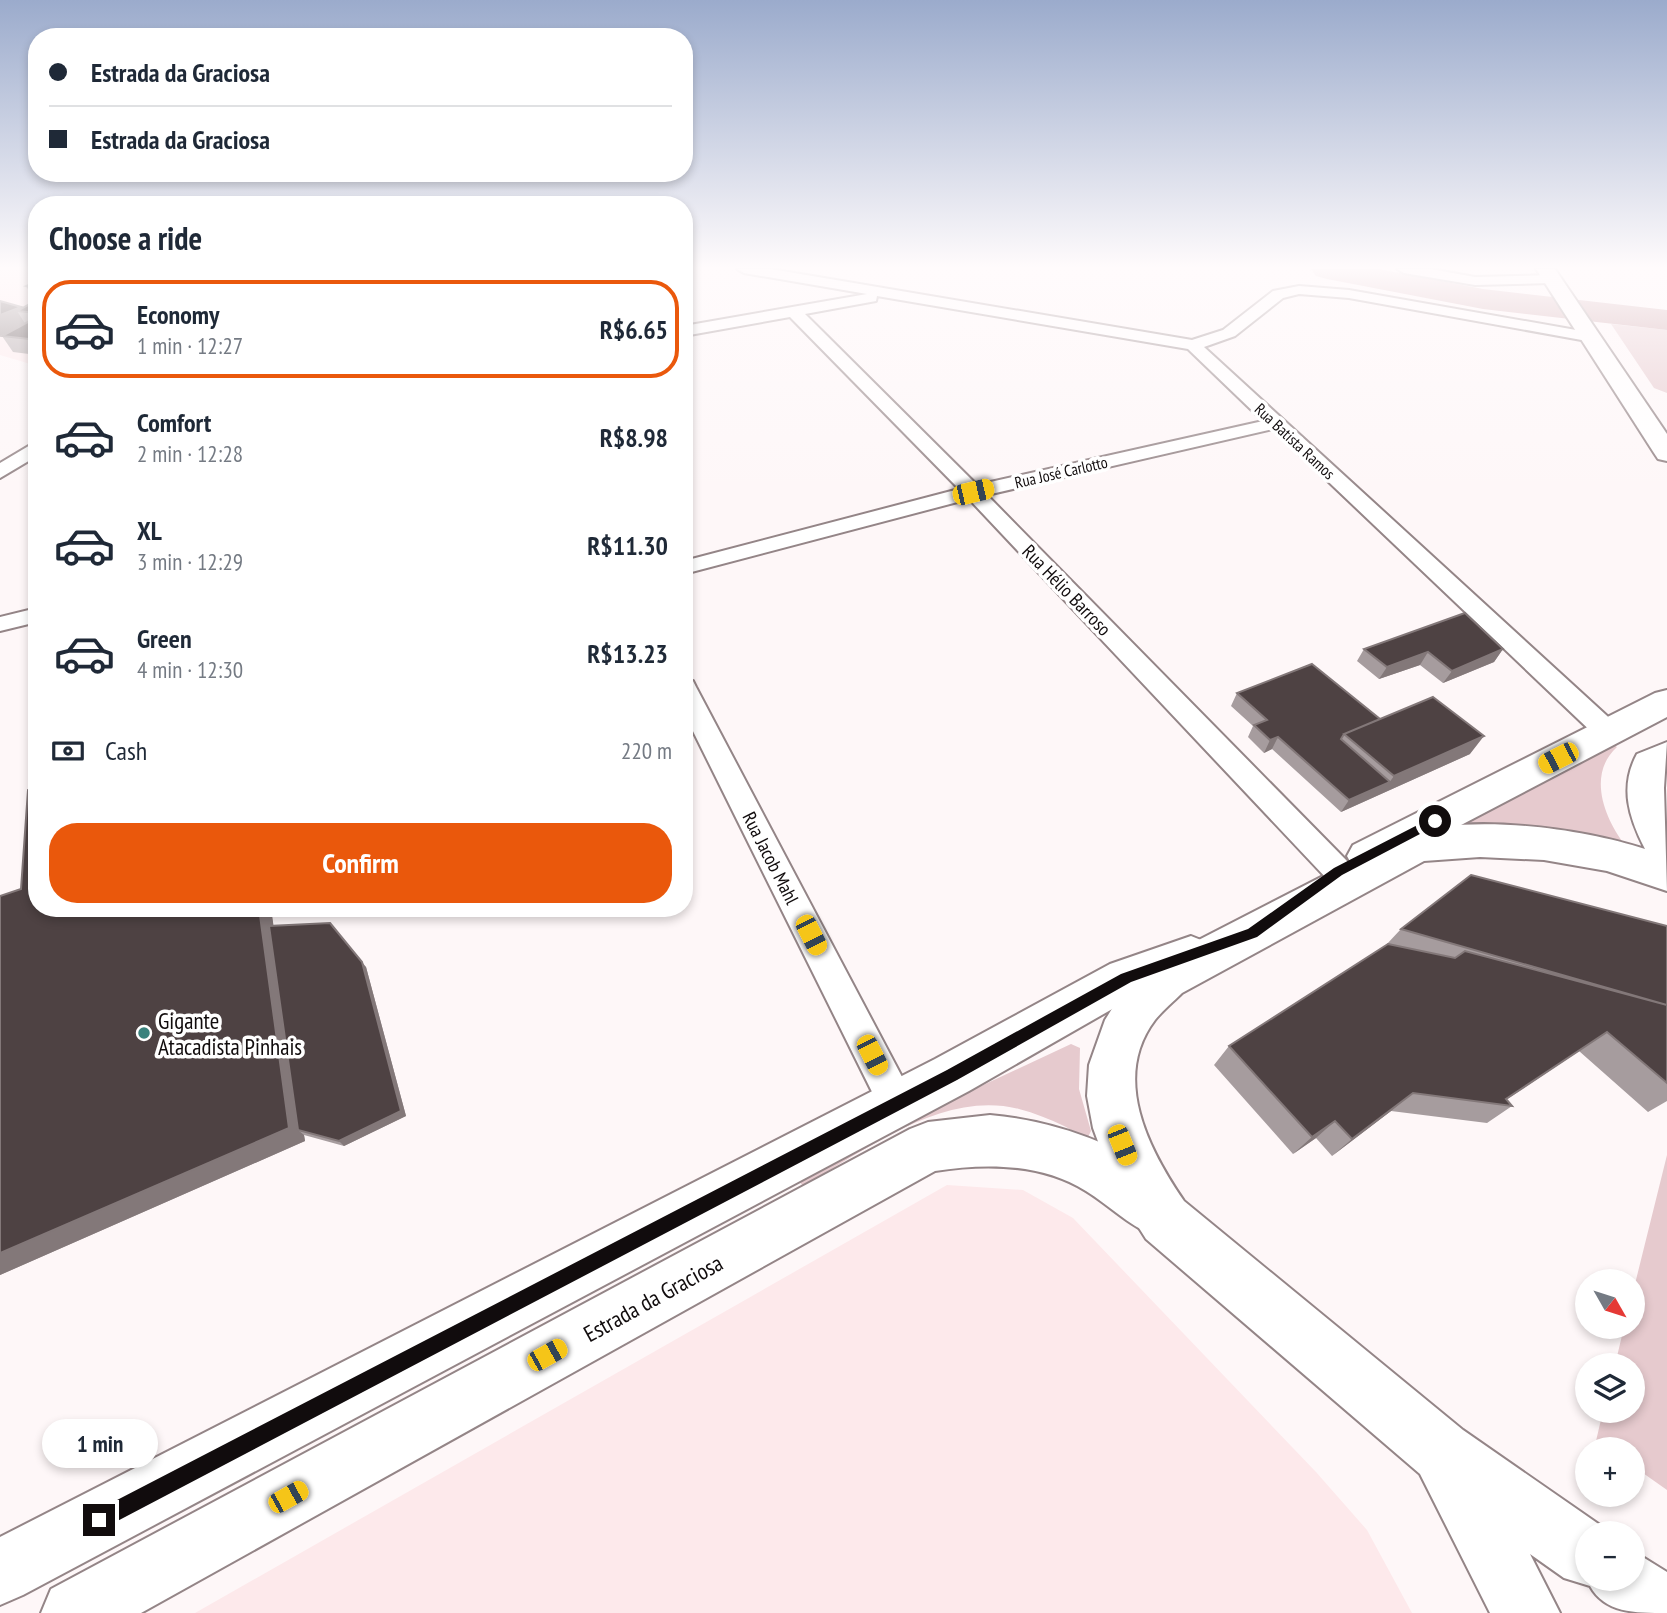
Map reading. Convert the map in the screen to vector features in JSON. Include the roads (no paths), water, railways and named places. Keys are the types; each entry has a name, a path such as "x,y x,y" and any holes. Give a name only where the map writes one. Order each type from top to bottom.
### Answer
{"main road":[{"path":"1593,344 1667,453"},
{"path":"0,1572 897,1104 1126,978 1252,933 1338,871 1667,702"},
{"path":"1667,755 1650,764 1644,782 1644,804 1653,829 1667,852"},
{"path":"1575,1547 1441,1452 1165,1220 1132,1171 1115,1121 1112,1083 1116,1048 1124,1026 1135,1008 1166,979 1417,846 1456,841 1531,841 1612,856 1667,874"},
{"name":"Estrada da Graciosa","path":"75,1613 928,1147 959,1140 990,1139 1055,1149 1112,1177 1165,1220"},
{"path":"1441,1452 1526,1613"},
{"path":"1637,1591 1667,1613"}],"street":[{"name":"Rua Hélio Barroso","path":"826,344 973,492 1338,871"},
{"path":"1190,344 1194,345"},
{"name":"Rua Batista Ramos","path":"1194,345 1608,732"},
{"name":"Rua José Carlotto","path":"693,566 973,492 1277,423"},
{"path":"0,472 28,453"},
{"path":"0,624 28,617"},
{"name":"Rua Jacob Mahl","path":"693,722 897,1104"}],"place":[{"name":"Gigante Atacadista Pinhais","path":"144,1033"}]}
